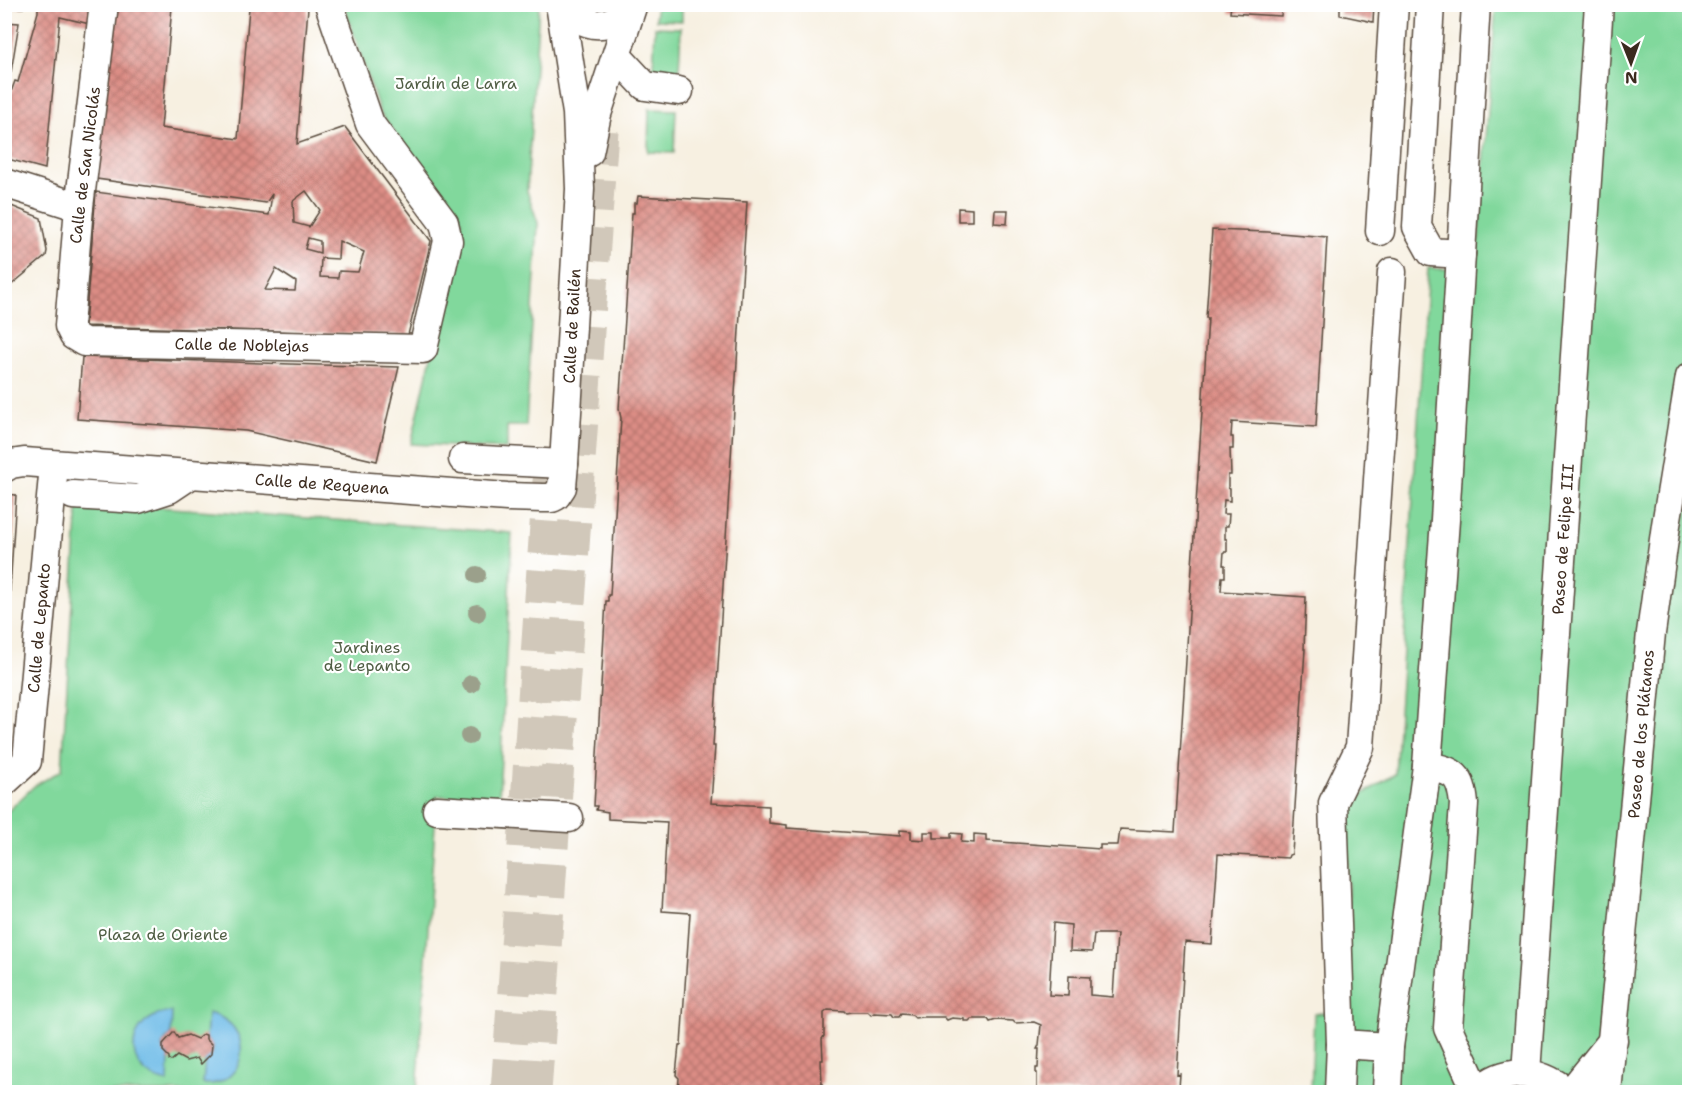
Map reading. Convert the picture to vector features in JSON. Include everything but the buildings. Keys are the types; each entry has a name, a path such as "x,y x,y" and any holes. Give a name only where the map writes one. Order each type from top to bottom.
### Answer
{"street":[{"name":"Calle de San Nicolás","path":"69,326 79,207 104,4"},
{"name":"Calle de Noblejas","path":"69,326 74,336 84,342 423,349 448,241 444,223 370,124 329,4"},
{"path":"562,4 578,19 590,24 602,25 625,14 632,4"},
{"name":"Calle de Bailén","path":"562,4 577,113 580,189 564,464"},
{"name":"Calle de Bailén","path":"580,189 597,114 632,4"},
{"path":"1380,231 1394,4"},
{"path":"1431,4 1417,227 1431,252 1461,254"},
{"path":"1387,1092 1389,1047 1427,766 1444,531 1476,4"},
{"name":"Paseo de Felipe III","path":"1526,1073 1599,4"},
{"path":"617,56 645,86 679,91"},
{"path":"4,183 79,207"},
{"path":"1338,1092 1341,1044 1333,803 1359,747 1392,272"},
{"name":"Paseo de los Plátanos","path":"1608,1092 1651,633 1689,377"},
{"path":"463,459 564,464"},
{"name":"Calle de Requena","path":"4,468 11,464 24,462 552,498 562,487 564,464"},
{"name":"Calle de Lepanto","path":"4,784 27,761 54,465"},
{"path":"73,495 138,499 169,489 190,475"},
{"path":"1427,766 1446,769 1458,778 1462,790 1464,804 1448,1028 1477,1092 1502,1076 1526,1073 1556,1083 1569,1092 1612,1040"},
{"path":"4,784 34,786"},
{"path":"437,810 569,818"},
{"path":"1341,1044 1389,1047"}],"green space":[{"name":"Jardín de Larra","path":"344,5 539,5 527,191 538,223 526,426 507,426 507,449 411,444 462,220 380,113"},
{"path":"656,5 682,5 682,21 656,20"},
{"path":"1496,5 1689,5 1689,1092 1311,1092 1314,1014 1349,1010 1347,804 1395,774 1428,268 1476,271"},
{"path":"655,27 681,28 679,71 653,70"},
{"path":"649,109 676,110 674,153 648,152"},
{"name":"Plaza de Oriente","path":"78,501 512,533 499,799 437,796 417,1092 5,1092 4,815 34,786 62,770"}],"water":[{"path":"172,1012 171,1036 162,1046 169,1057 168,1082 152,1077 142,1068 136,1057 134,1045 137,1033 144,1023 156,1016"},
{"path":"208,1013 224,1019 234,1029 240,1041 241,1053 238,1065 230,1076 218,1082 203,1084 205,1059 210,1055 212,1049 206,1039"}],"tunnel":[{"path":"535,1092 603,116"},
{"path":"507,1092 550,467"}],"park label":[{"name":"Jardines de Lepanto","path":"367,656"}]}
